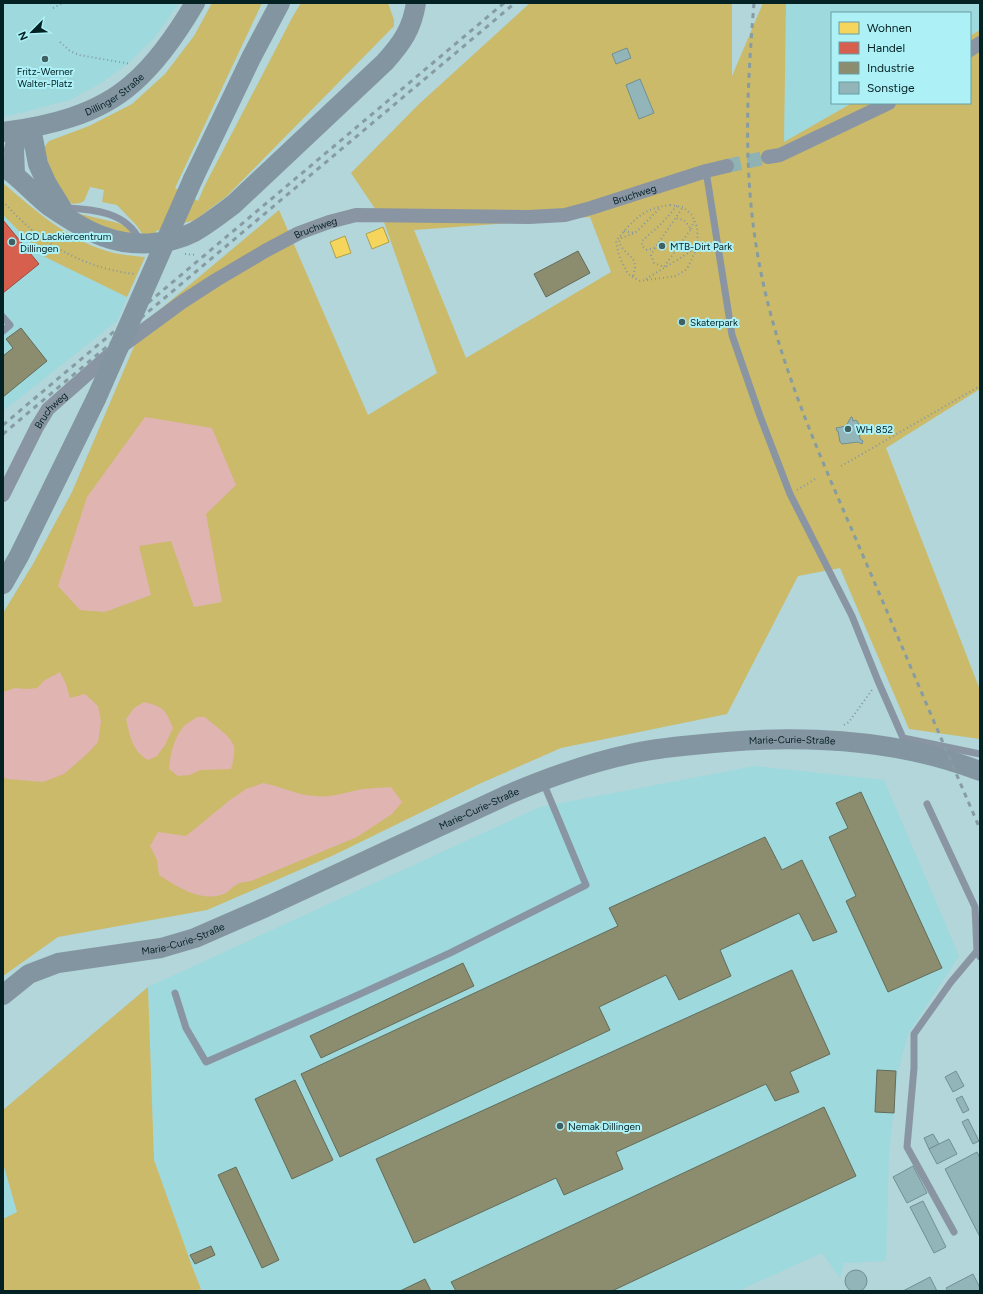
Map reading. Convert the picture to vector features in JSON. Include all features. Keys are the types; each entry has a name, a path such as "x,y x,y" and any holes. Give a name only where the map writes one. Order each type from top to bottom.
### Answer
{"main road":[{"path":"3,584 19,556 96,400 193,179 251,58 280,3"},
{"path":"17,130 9,170 48,205 65,213 102,236 119,241 141,243 167,242 192,232 212,221 234,204 385,62 398,48 407,34 414,18 416,3"},
{"name":"Dillinger Straße","path":"17,130 71,118 110,99 133,84 150,67 171,42 192,4"},
{"path":"17,130 65,213"},
{"name":"Marie-Curie-Straße","path":"3,995 29,974 58,963 161,948 195,938 266,907 542,780 590,764 631,754 656,749 728,741 779,739 831,740 912,750 980,771"}],"street":[{"path":"971,49 980,43"},
{"path":"768,157 780,155 887,104"},
{"name":"Bruchweg","path":"3,495 37,427 48,409 60,398 108,357 182,302 216,280 299,233 329,222 356,215 529,217 565,215 706,171 727,166"}],"lane":[{"path":"706,171 732,335 760,416 790,494 852,616 903,738 980,754"},
{"path":"3,317 10,325 3,331"},
{"path":"175,993 186,1028 206,1062 349,1000 450,953 586,885 542,780"},
{"path":"928,804 975,906 979,954 951,982 914,1034 914,1068 907,1147 954,1232"}],"path":[{"path":"53,8 63,3"},
{"path":"60,42 72,52 86,57 150,67"},
{"path":"633,276 636,267 629,253 622,249 620,242 621,238 635,233 661,206"},
{"path":"655,248 647,250 642,246 642,241 661,224 677,206"},
{"path":"677,206 683,207 692,215 697,227 698,246 687,270 676,276 640,281 628,274 619,256 616,241 639,216 656,207 677,206"},
{"path":"664,267 654,263 651,255 683,207"},
{"path":"675,218 684,220 690,229"},
{"path":"664,267 694,221"},
{"path":"624,231 635,233"},
{"path":"645,280 698,246 718,243"},
{"path":"841,466 980,386"},
{"path":"790,494 817,478"},
{"path":"843,726 849,722 878,681"}],"shaded area":[{"path":"3,3 179,3 154,38 126,65 103,82 70,100 3,116"},
{"path":"212,3 262,3 175,188 198,201 301,3 388,3 394,20 394,26 227,196 195,220 156,231 154,237 143,235 137,226 117,205 102,202 104,190 90,187 84,201 80,203 73,204 62,198 43,149 49,141 89,126 132,104 165,74 194,36"},
{"path":"530,3 732,3 732,76 763,3 786,3 784,142 850,104 971,104 971,35 980,30 980,389 886,448 980,690 980,739 909,729 840,568 798,576 727,714 561,748 479,784 334,855 207,910 58,937 3,976 3,613 33,564 72,492 144,323 279,210 368,415 437,373 384,222 351,173 418,105","holes":["590,217 611,272 466,358 414,230"]},
{"path":"786,3 980,3 980,30 971,35 971,12 831,12 831,104 850,104 784,142"},
{"path":"3,183 41,215 83,242 114,253 145,257 127,297 45,257 3,215"},
{"path":"76,213 118,223 130,229 131,234 117,233"},
{"path":"3,215 45,257 127,297 117,321 3,411"},
{"path":"145,417 212,428 236,485 206,514 222,602 194,607 171,541 139,546 151,595 105,612 80,610 58,586 87,497"},
{"path":"60,672 66,684 70,698 85,694 98,706 101,721 98,742 64,774 43,782 7,779 3,777 3,692 15,688 37,688 45,680"},
{"path":"144,702 160,707 166,713 173,728 165,745 157,756 148,760 135,748 130,737 126,719 134,708"},
{"path":"197,717 205,717 233,743 234,752 231,769 200,770 190,775 178,776 169,769 170,758 178,735 184,726"},
{"path":"755,766 884,780 959,956 908,1034 898,1071 889,1153 886,1261 844,1263 840,1278 822,1253 738,1291 221,1291 201,1289 154,1160 148,987 540,807"},
{"path":"263,783 301,794 321,796 363,789 391,787 402,802 392,814 357,837 251,881 239,883 226,893 218,896 209,897 191,893 159,875 157,860 150,846 158,832 186,836 230,800 246,789"},
{"path":"148,987 154,1160 201,1289 195,1291 3,1291 3,1219 17,1212 3,1163 3,1110"},
{"path":"3,1163 17,1212 3,1219"}],"building: Wohnen":[{"path":"383,227 389,242 372,249 366,234"},
{"path":"345,236 351,253 336,258 330,242"}],"building: Handel":[{"name":"LCD Lackiercentrum Dillingen","path":"3,220 39,264 3,293"}],"building: Industrie":[{"path":"578,251 590,273 546,297 534,274"},
{"path":"21,328 47,361 3,397 3,356 13,348 6,339"},
{"path":"861,792 942,968 888,992 846,901 856,896 829,837 848,828 836,803"},
{"path":"765,837 782,870 802,860 837,932 813,941 799,913 720,950 731,976 679,1000 666,975 599,1007 610,1030 340,1157 301,1074 618,926 609,908"},
{"path":"463,963 474,986 321,1058 310,1036"},
{"name":"Nemak Dillingen","path":"792,970 830,1054 790,1072 799,1092 775,1101 766,1084 616,1152 623,1169 564,1195 556,1178 414,1243 376,1159"},
{"path":"877,1070 896,1071 894,1113 875,1112"},
{"path":"295,1080 333,1160 292,1179 255,1099"},
{"path":"824,1107 856,1176 612,1291 456,1291 451,1282"},
{"path":"236,1167 279,1260 262,1268 218,1175"},
{"path":"211,1246 215,1255 195,1264 190,1255"},
{"path":"425,1279 431,1291 400,1291"}],"building: Sonstige":[{"path":"627,48 631,58 616,64 612,54"},
{"path":"640,79 654,113 639,119 626,85"},
{"name":"WH 852","path":"851,417 853,421 856,420 858,422 860,439 863,441 862,444 858,442 842,444 840,442 836,428 846,426"},
{"path":"956,1071 964,1086 953,1092 945,1077"},
{"path":"962,1096 969,1110 963,1113 956,1099"},
{"path":"968,1119 979,1141 973,1144 962,1122"},
{"path":"933,1134 939,1144 929,1149 924,1138"},
{"path":"949,1139 957,1154 937,1164 929,1149"},
{"path":"977,1152 980,1158 980,1237 945,1169"},
{"path":"913,1166 927,1193 907,1203 893,1177"},
{"path":"923,1201 946,1247 934,1253 910,1207"},
{"path":"852,1270 860,1270 867,1277 867,1285 860,1292 852,1292 845,1285 845,1277"},
{"path":"973,1274 980,1291 948,1291 946,1288"},
{"path":"930,1277 937,1291 903,1291"}],"tunnel":[{"path":"727,166 768,157"}],"railway":[{"path":"3,425 504,3"},
{"path":"3,434 515,3"},
{"path":"754,3 748,96 748,158 757,251 774,327 798,400 827,473 980,829"}],"place":[{"name":"Fritz-Werner Walter-Platz","path":"45,59"},
{"name":"LCD Lackiercentrum Dillingen","path":"12,242"},
{"name":"MTB-Dirt Park","path":"662,246"},
{"name":"Skaterpark","path":"682,322"},
{"name":"WH 852","path":"848,429"},
{"name":"Nemak Dillingen","path":"560,1126"}]}
